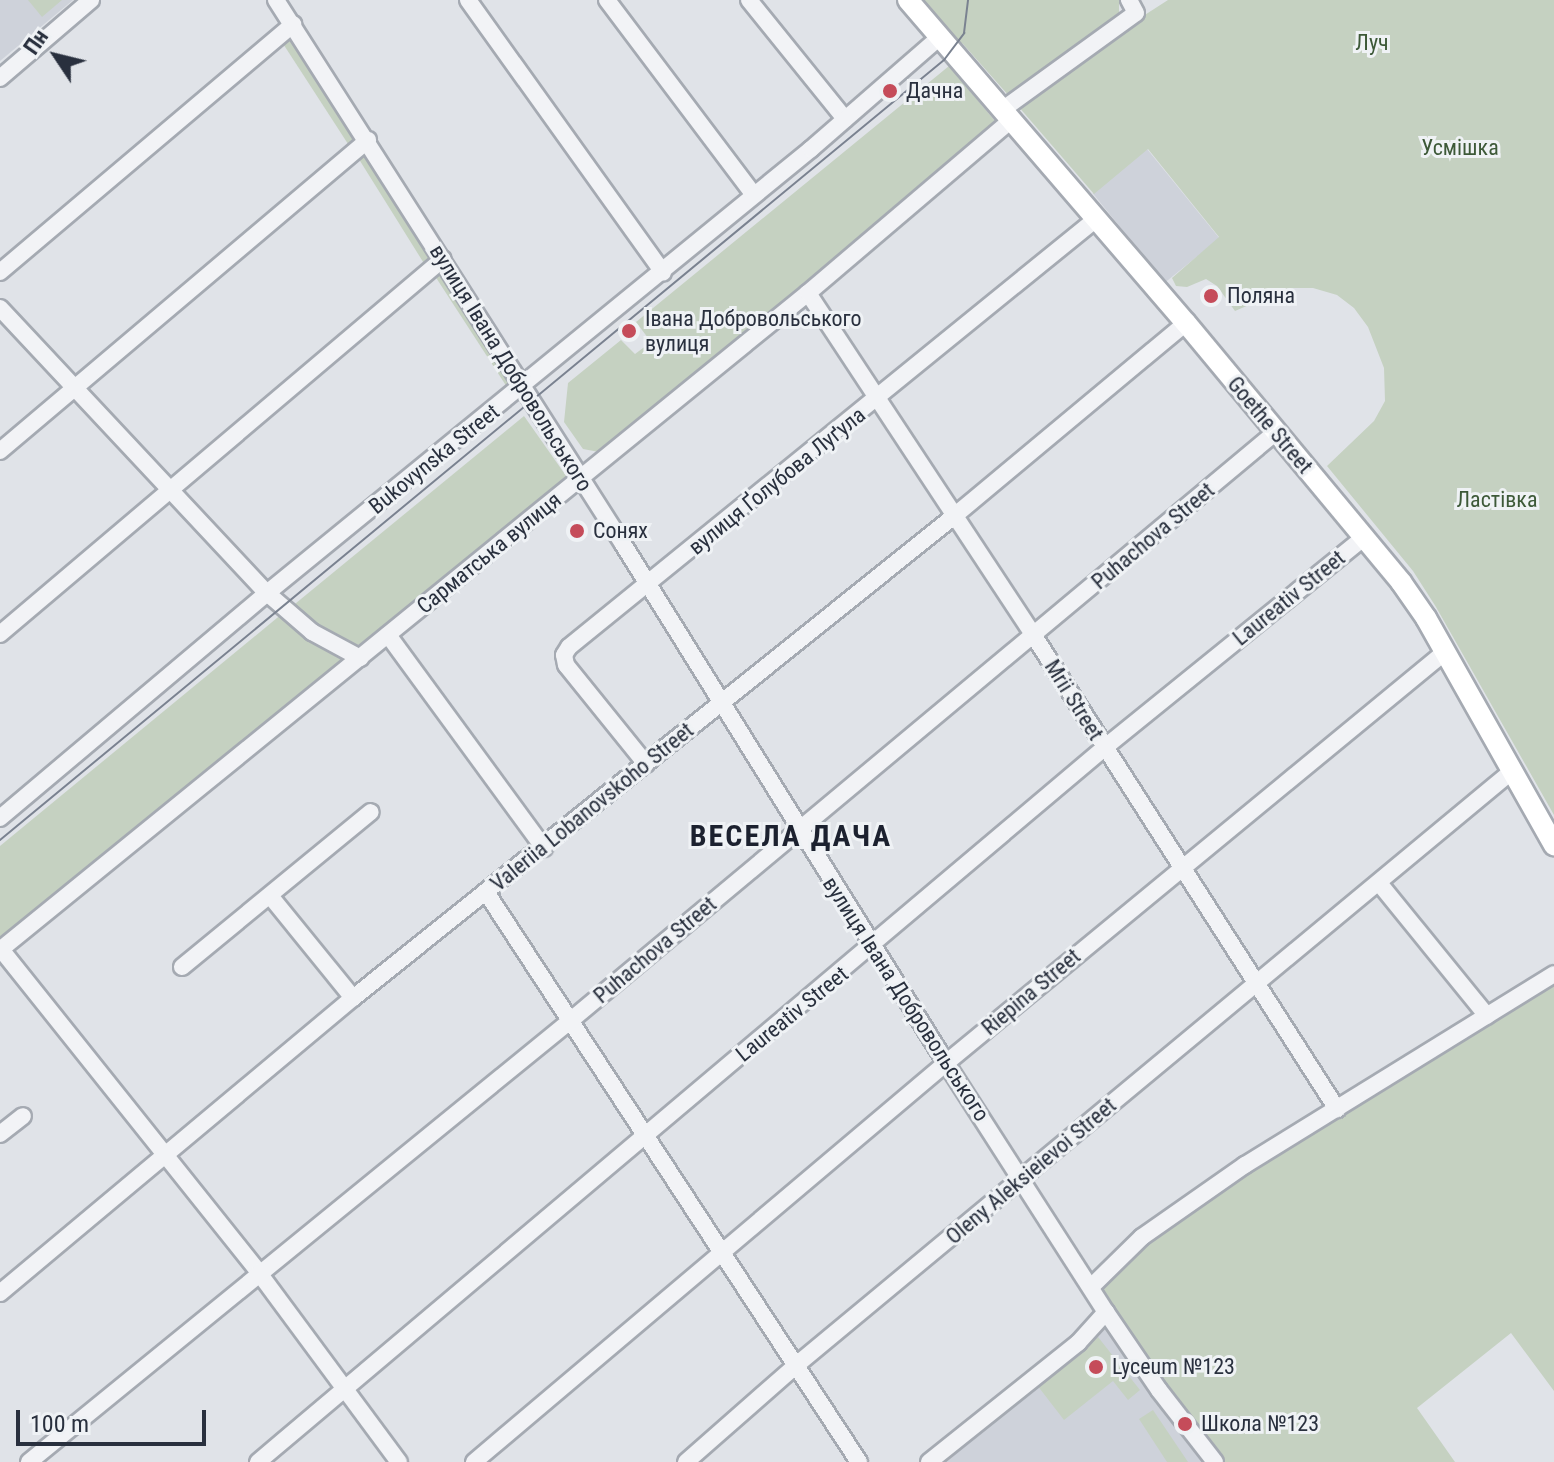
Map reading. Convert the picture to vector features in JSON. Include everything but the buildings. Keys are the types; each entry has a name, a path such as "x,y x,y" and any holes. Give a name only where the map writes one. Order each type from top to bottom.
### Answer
{"main road":[{"name":"Goethe Street","path":"908,0 1186,323 1401,582 1445,652 1554,845"}],"street":[{"path":"0,78 91,0"},
{"name":"вулиця Івана Добровольського","path":"276,0 648,584 798,830 946,1063 1106,1312 1159,1390 1215,1462"},
{"path":"468,0 663,272"},
{"path":"607,0 754,195"},
{"path":"749,0 845,119"},
{"name":"Сарматська вулиця","path":"0,949 808,293 1006,115 1136,13 1129,0"},
{"path":"0,272 293,24"},
{"name":"Bukovynska Street","path":"0,818 267,593 663,272 940,37"},
{"path":"0,451 368,140"},
{"name":"вулиця Ґолубова Луґула","path":"646,764 566,665 564,655 569,647 877,401 1096,219"},
{"path":"0,634 443,259"},
{"name":"Mrii Street","path":"808,293 1034,636 1337,1109"},
{"path":"0,308 267,593 312,632 360,658"},
{"name":"Valeriia Lobanovskoho Street","path":"0,1293 353,998 544,848 953,517 1186,323"},
{"name":"Puhachova Street","path":"29,1462 570,1021 1276,432"},
{"name":"Laureativ Street","path":"258,1462 644,1135 872,947 1104,748 1365,537"},
{"path":"388,635 544,848"},
{"name":"Riepina Street","path":"474,1462 946,1063 1445,652"},
{"name":"Oleny Aleksieievoi Street","path":"686,1462 794,1367 1511,772"},
{"path":"182,967 371,812"},
{"path":"1379,883 1487,1016"},
{"path":"486,892 720,1254 859,1462"},
{"path":"271,897 353,998"},
{"path":"0,949 259,1273 399,1462"},
{"path":"1091,1287 1133,1244 1186,1205 1554,974"},
{"path":"0,1134 23,1116"},
{"path":"929,1462 1078,1343 1106,1312"}],"shaded area":[{"path":"0,0 73,0 0,61"},
{"path":"1147,149 1219,238 1165,282 1093,193"},
{"name":"Lyceum №123","path":"1106,1312 1215,1462 929,1462"}],"green space":[{"path":"28,0 62,0 42,17"},
{"path":"917,0 1119,0 1119,13 1110,24 1009,96 963,44 943,32"},
{"path":"1168,0 1554,0 1554,815 1413,571 1327,466 1374,421 1385,401 1384,368 1368,327 1354,308 1337,295 1313,288 1288,288 1235,311 1217,286 1206,279 1187,287 1176,286 1172,278 1219,237 1148,149 1094,194 1018,106 1064,67"},
{"path":"291,34 361,141 351,148 281,41"},
{"path":"949,66 995,121 996,131 599,452 583,449 564,422 568,383 621,340 635,354 651,342 636,322"},
{"path":"368,153 435,260 425,266 359,159"},
{"path":"440,271 513,383 507,387 434,275"},
{"path":"524,416 569,480 368,643 346,647 290,608"},
{"path":"283,613 339,653 342,662 0,937 0,846"},
{"path":"1554,974 1554,1391 1511,1333 1417,1408 1455,1462 1215,1462 1091,1287 1125,1252"},
{"path":"1098,1337 1140,1390 1128,1400 1113,1381 1064,1420 1037,1385"},
{"path":"1153,1410 1188,1462 1167,1462 1139,1419"}],"tram line":[{"path":"0,840 944,60 964,33 968,0"}],"place":[{"name":"Дачна","path":"890,91"},
{"name":"Поляна","path":"1211,296"},
{"name":"Івана Добровольського вулиця","path":"629,331"},
{"name":"Сонях","path":"577,531"},
{"name":"Lyceum №123","path":"1096,1367"},
{"name":"Школа №123","path":"1185,1424"}],"district":[{"name":"ВЕСЕЛА ДАЧА","path":"791,836"}],"park label":[{"name":"Луч","path":"1372,43"},
{"name":"Усмішка","path":"1460,148"},
{"name":"Ластівка","path":"1497,500"}]}
